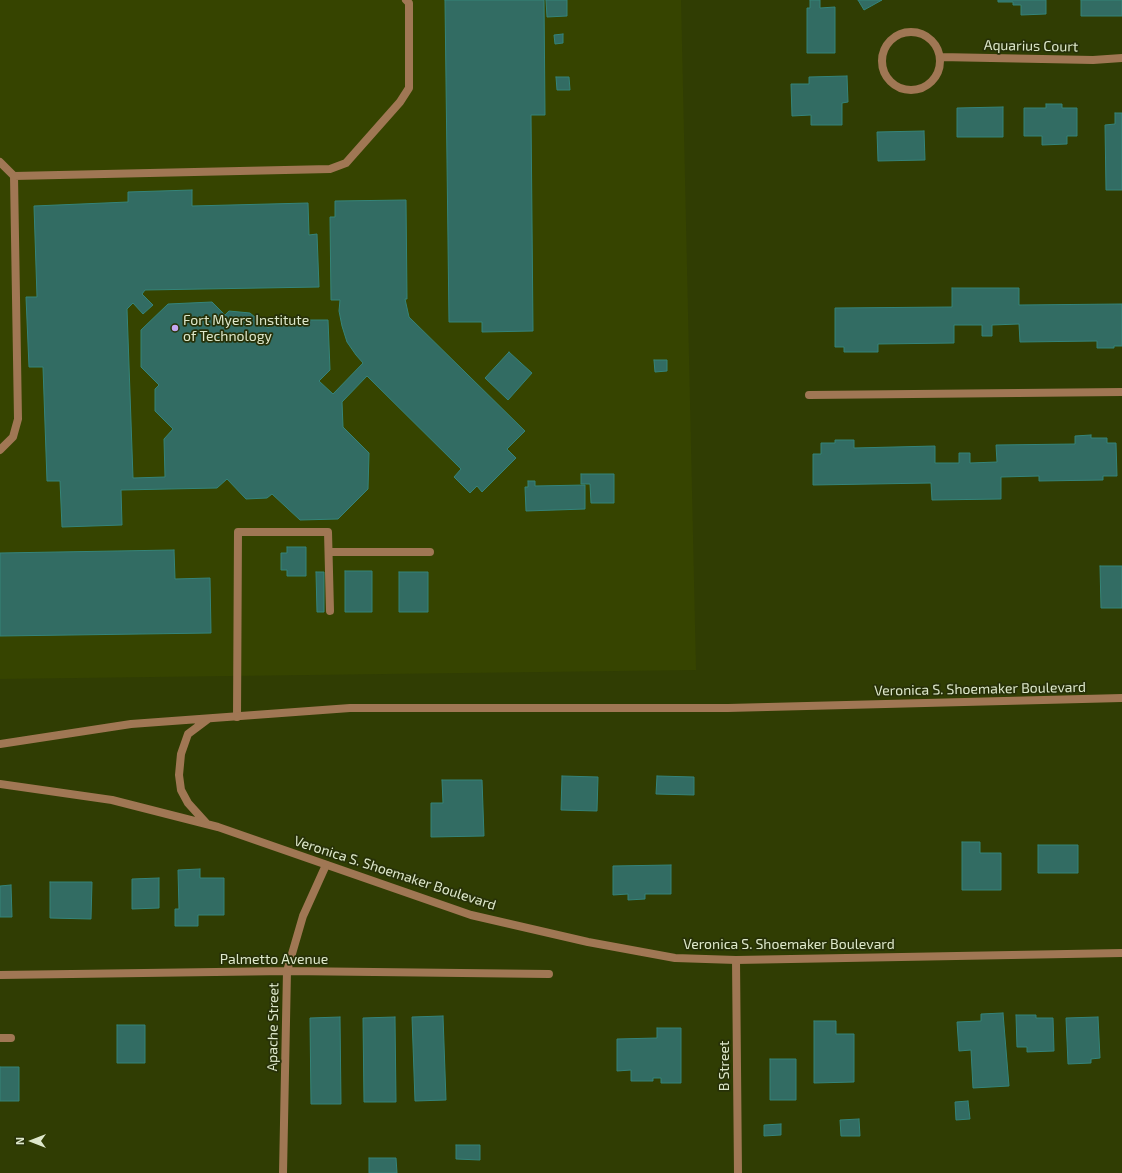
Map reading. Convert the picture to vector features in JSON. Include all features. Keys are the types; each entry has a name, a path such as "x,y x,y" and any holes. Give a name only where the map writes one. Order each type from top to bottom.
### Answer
{"street":[{"path":"14,176 330,169 346,163 400,102 409,88 409,3 406,0"},
{"path":"907,32 916,32 925,35 938,48 940,57 940,67 931,82 924,87 915,90 906,90 890,82 882,66 882,56 890,40 907,32"},
{"name":"Aquarius Court","path":"940,57 1093,60 1122,58"},
{"path":"0,162 14,176 18,419 13,437 0,450"},
{"path":"809,395 1122,392"},
{"path":"237,716 238,532 328,532 330,611"},
{"path":"329,552 430,552"},
{"name":"Veronica S. Shoemaker Boulevard","path":"0,744 131,724 350,708 728,708 1122,698"},
{"path":"208,824 188,803 181,790 179,775 181,754 188,734 209,718"},
{"name":"Veronica S. Shoemaker Boulevard","path":"0,784 112,800 218,826 326,865 479,917 588,942 675,958 736,960 1122,953"},
{"name":"Apache Street","path":"283,1173 287,971 303,916 326,865"},
{"name":"B Street","path":"736,960 738,1173"},
{"name":"Palmetto Avenue","path":"0,976 287,971 549,974"},
{"path":"0,1038 12,1038"}],"shaded area":[{"path":"0,0 681,0 696,670 0,679"}],"building":[{"path":"445,0 544,0 545,115 531,115 533,331 482,332 482,322 449,322"},
{"path":"546,0 567,0 567,16 547,17"},
{"path":"810,0 820,0 820,8 835,7 835,53 807,53 807,8 810,8"},
{"path":"858,0 882,0 864,10"},
{"path":"998,0 1046,0 1046,14 1021,15 1021,5 1013,5 1013,2 998,2"},
{"path":"1081,0 1122,0 1122,16 1081,16"},
{"path":"563,34 563,43 555,44 554,35"},
{"path":"847,76 848,102 842,103 842,125 811,125 811,115 792,116 791,84 809,84 809,77"},
{"path":"556,77 569,77 570,90 557,90"},
{"path":"1046,104 1062,104 1062,108 1077,108 1077,136 1067,136 1067,144 1042,145 1042,136 1024,136 1024,108 1046,108"},
{"path":"1003,107 1003,137 957,137 957,108"},
{"path":"1115,113 1122,113 1122,190 1106,190 1105,125 1115,124"},
{"path":"924,131 925,160 878,161 877,132"},
{"path":"192,190 192,206 308,203 309,235 317,234 319,287 145,290 142,294 153,305 143,314 133,303 127,309 133,478 165,477 164,439 173,429 155,411 155,389 159,385 141,367 141,330 168,304 212,302 225,315 229,311 250,313 268,328 277,320 328,320 330,370 319,381 333,394 363,363 347,342 339,311 340,300 331,300 330,217 335,217 335,201 406,200 407,299 405,299 409,317 525,431 507,449 516,458 482,492 477,486 470,493 454,477 461,469 367,376 342,402 343,427 369,453 368,489 338,519 300,520 272,494 267,498 246,499 227,479 217,488 121,490 122,525 62,527 60,481 47,481 43,367 29,367 26,297 37,297 34,206 128,202 128,192"},
{"path":"952,288 1019,288 1019,305 1122,304 1122,346 1114,346 1114,348 1097,348 1097,341 1020,342 1019,324 992,325 992,336 982,336 982,325 954,325 954,343 878,344 878,352 844,352 844,347 835,347 835,308 952,307"},
{"path":"509,352 532,373 508,400 485,378"},
{"path":"654,360 667,360 667,371 655,372"},
{"path":"1091,435 1091,438 1107,438 1107,443 1116,443 1117,476 1103,476 1103,480 1039,481 1039,476 1001,477 1001,499 932,500 931,483 813,485 813,454 821,454 821,443 835,443 835,440 854,440 854,448 935,446 935,463 959,463 959,453 970,453 970,463 997,462 996,445 1075,444 1075,436"},
{"path":"581,474 614,474 614,503 591,503 590,484 581,484"},
{"path":"528,481 535,481 535,486 585,485 585,509 526,511 525,487 528,487"},
{"path":"287,547 306,547 306,576 287,576 287,570 281,570 281,553 287,553"},
{"path":"174,550 175,579 210,578 211,633 0,636 0,553"},
{"path":"1100,566 1122,566 1122,608 1101,608"},
{"path":"345,571 372,571 372,612 345,612"},
{"path":"316,572 324,572 324,612 317,612"},
{"path":"399,572 428,572 428,612 399,612"},
{"path":"562,776 598,777 597,811 561,810"},
{"path":"657,776 694,777 694,795 656,794"},
{"path":"442,780 482,780 484,836 431,837 431,803 443,803"},
{"path":"962,842 980,842 980,853 1001,853 1001,890 962,890"},
{"path":"1038,845 1078,845 1078,873 1038,873"},
{"path":"671,865 671,894 645,894 645,899 628,900 628,894 613,895 613,866"},
{"path":"200,869 200,878 224,878 224,915 198,915 198,926 175,926 175,909 179,909 178,870"},
{"path":"159,878 159,908 132,909 132,879"},
{"path":"50,882 92,882 91,919 50,918"},
{"path":"11,885 12,917 0,917 0,886"},
{"path":"1003,1013 1009,1086 973,1088 971,1050 959,1051 957,1022 981,1021 981,1014"},
{"path":"1016,1015 1036,1015 1036,1018 1053,1018 1054,1051 1027,1052 1027,1047 1017,1047"},
{"path":"443,1016 446,1100 415,1101 412,1017"},
{"path":"340,1017 341,1104 311,1104 310,1018"},
{"path":"395,1017 396,1102 364,1102 363,1018"},
{"path":"1098,1017 1100,1058 1091,1059 1091,1063 1068,1064 1066,1018"},
{"path":"814,1021 836,1021 836,1034 854,1034 854,1082 814,1083"},
{"path":"117,1025 145,1025 145,1063 117,1063"},
{"path":"657,1028 681,1028 681,1083 661,1083 661,1078 653,1078 653,1081 631,1081 631,1070 617,1071 617,1039 657,1038"},
{"path":"770,1059 796,1059 796,1100 770,1100"},
{"path":"0,1067 19,1067 19,1101 0,1101"},
{"path":"968,1101 970,1119 956,1120 955,1102"},
{"path":"859,1119 860,1136 841,1136 840,1120"},
{"path":"781,1124 781,1135 764,1136 764,1125"},
{"path":"456,1145 480,1145 480,1160 456,1159"},
{"path":"369,1158 396,1158 397,1173 369,1173"}],"place":[{"name":"Fort Myers Institute of Technology","path":"175,328"}]}
